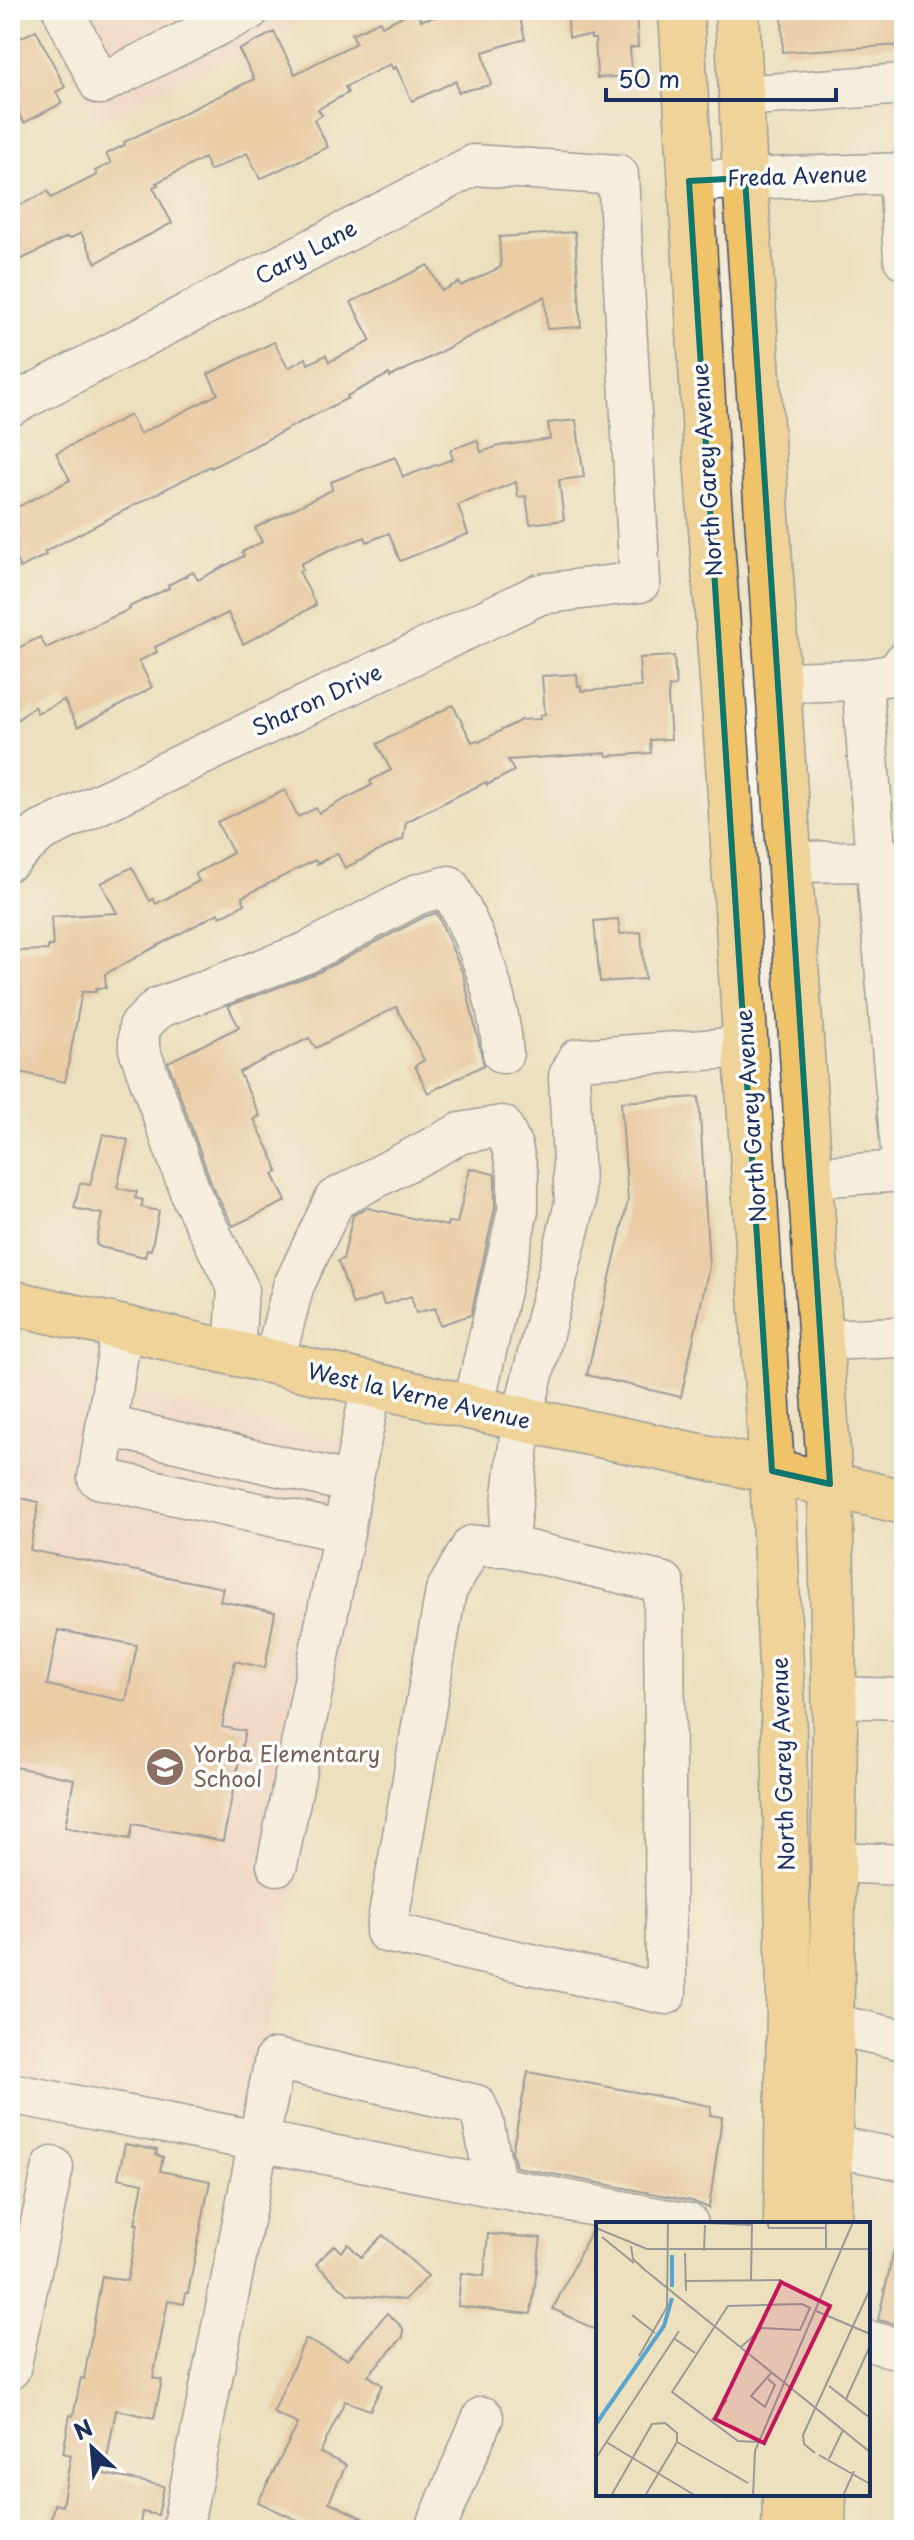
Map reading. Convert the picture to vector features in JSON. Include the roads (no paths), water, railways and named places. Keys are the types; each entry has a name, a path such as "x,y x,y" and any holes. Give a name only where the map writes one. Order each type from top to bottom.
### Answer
{"main road":[{"name":"North Garey Avenue","path":"681,10 689,181 772,1471 784,1732 789,1998 786,2222"},
{"path":"737,10 745,178 830,1484 834,1697 829,2222"},
{"path":"717,618 779,682"},
{"name":"West la Verne Avenue","path":"10,1302 904,1502"},
{"path":"784,2530 785,2496"},
{"path":"823,2530 824,2496"}],"street":[{"path":"63,10 100,84 249,10"},
{"path":"741,96 904,84"},
{"name":"Cary Lane","path":"10,406 474,165 618,175 640,582"},
{"path":"902,173 904,259"},
{"name":"Freda Avenue","path":"689,181 902,173"},
{"name":"Sharon Drive","path":"10,860 40,832 540,594 640,582"},
{"path":"779,682 862,680 896,674 904,662"},
{"path":"811,1177 904,1172 890,860 862,680"},
{"path":"790,862 890,860"},
{"path":"254,1358 238,1288 192,1197 139,1049 139,1027 158,1008 306,953 418,894 449,886 472,929 492,982 503,1053"},
{"path":"507,1546 522,1419 575,1204 569,1076 578,1059 747,1047"},
{"path":"254,1358 293,1287 335,1199 461,1133 502,1126 512,1147 518,1174 518,1211 473,1408"},
{"path":"122,1328 98,1478 344,1532"},
{"path":"821,1340 903,1347"},
{"path":"277,1865 372,1385"},
{"path":"108,1426 352,1483"},
{"path":"472,1546 507,1546 664,1583 666,1994 386,1932 446,1591 472,1546"},
{"path":"834,1697 904,1699"},
{"path":"833,1862 904,1865"},
{"path":"831,2024 904,2040"},
{"path":"182,2530 275,2059 476,2105 483,2121 496,2187"},
{"path":"10,2093 678,2222"},
{"path":"830,2146 904,2160"},
{"path":"10,2369 53,2167"},
{"path":"870,2342 904,2350"},
{"path":"435,2530 483,2417"}],"place":[{"name":"Yorba Elementary School","path":"165,1767"}]}
